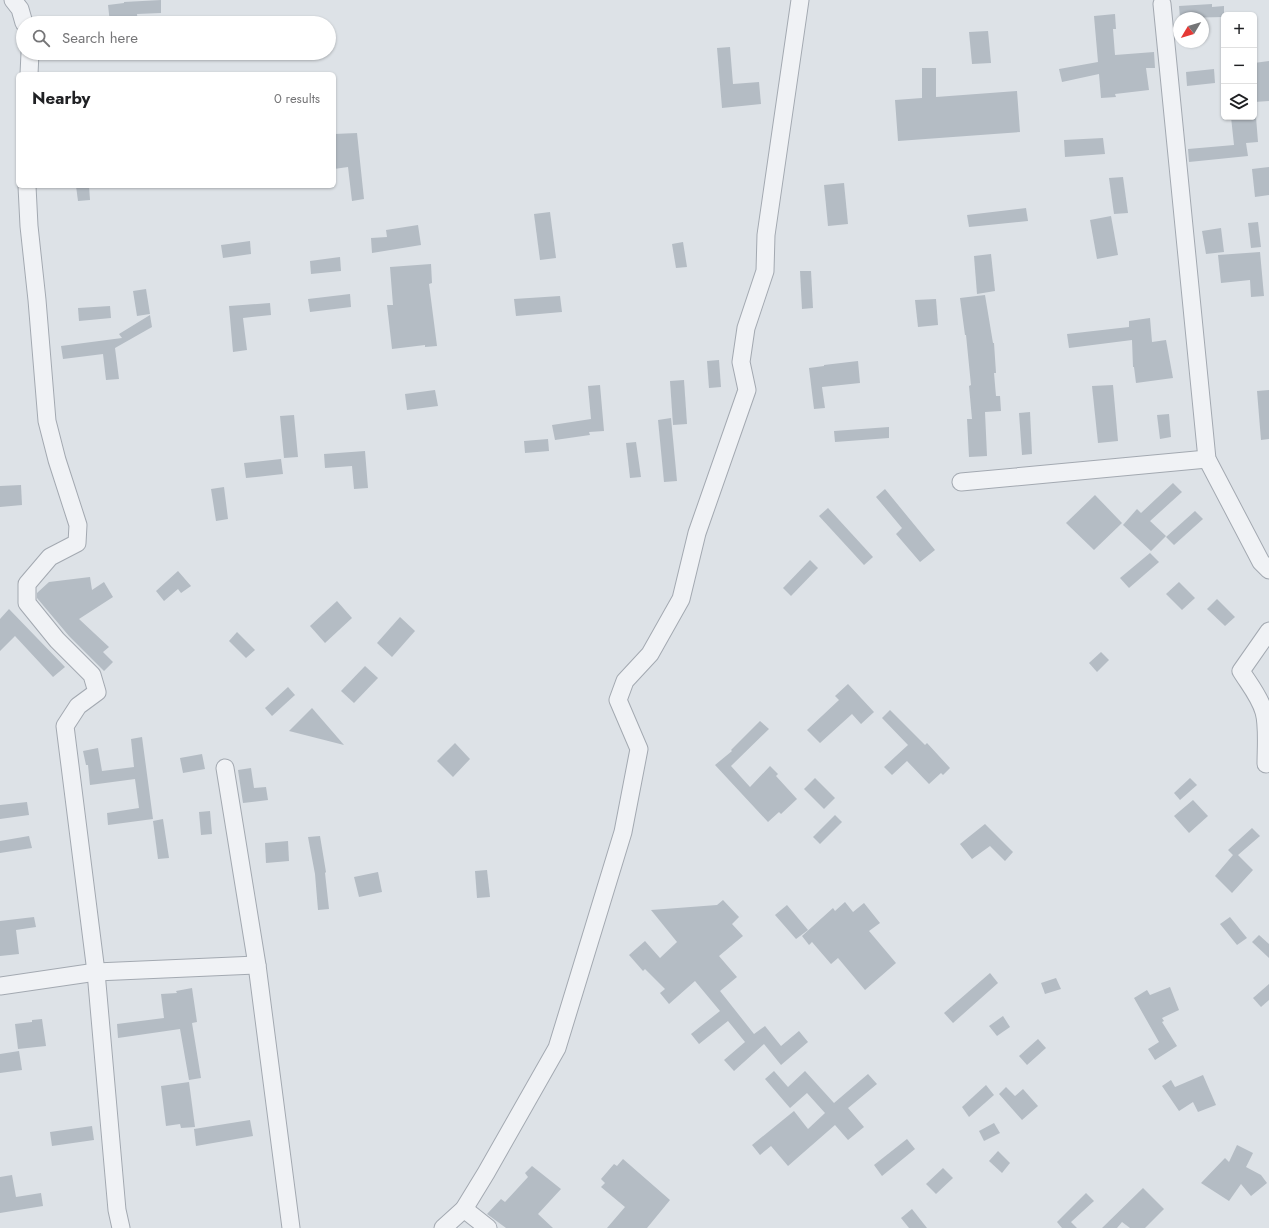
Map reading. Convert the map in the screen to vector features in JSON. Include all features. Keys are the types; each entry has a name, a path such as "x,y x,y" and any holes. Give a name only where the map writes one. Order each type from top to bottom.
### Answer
{"street":[{"path":"14,0 20,9 22,16"},
{"path":"443,1228 464,1209 557,1048 623,832 639,749 618,700 625,681 650,654 681,599 697,533 746,390 741,362 746,328 765,271 766,235 800,0"},
{"path":"1162,4 1206,459 1261,562 1269,570"},
{"path":"29,72 30,60"},
{"path":"27,188 28,226 37,300 47,421 57,460 78,525 77,543 50,557 27,584 27,603 57,640 92,675 97,692 78,706 65,726 96,972 117,1210 121,1228"},
{"path":"961,482 1206,459"},
{"path":"1266,764 1264,712 1254,690 1241,671 1269,631"},
{"path":"225,768 257,964 291,1228"},
{"path":"0,986 96,972 257,964"},
{"path":"464,1209 488,1228"}],"building":[{"path":"161,0 161,13 137,14 137,16 109,16 108,5 124,2"},
{"path":"1212,4 1212,7 1224,6 1224,12 1221,12 1221,17 1209,17 1209,12 1180,12 1179,6"},
{"path":"1115,14 1116,29 1113,29 1115,55 1154,52 1155,68 1146,68 1149,90 1115,94 1116,97 1101,98 1099,74 1062,82 1059,69 1098,62 1094,16"},
{"path":"988,31 991,63 972,64 969,32"},
{"path":"730,47 733,84 759,82 761,104 722,108 717,48"},
{"path":"1269,61 1269,101 1257,102 1257,63"},
{"path":"922,68 936,68 936,97 1017,91 1020,132 898,141 895,100 922,98"},
{"path":"1214,69 1215,83 1187,86 1186,72"},
{"path":"1231,120 1256,120 1258,142 1246,143 1248,156 1189,162 1188,149 1234,145"},
{"path":"357,133 364,199 352,201 348,167 336,169 336,134"},
{"path":"1103,138 1105,154 1065,157 1064,140"},
{"path":"1269,167 1269,195 1255,197 1252,169"},
{"path":"1123,177 1128,213 1114,214 1109,178"},
{"path":"844,183 848,224 828,226 824,185"},
{"path":"76,188 89,188 90,200 78,201"},
{"path":"1026,208 1028,221 969,227 967,215"},
{"path":"550,212 556,258 540,260 534,214"},
{"path":"1111,216 1118,255 1097,259 1090,220"},
{"path":"1258,222 1261,247 1251,248 1248,223"},
{"path":"418,225 421,245 372,253 371,238 387,237 386,230"},
{"path":"1221,228 1224,252 1206,254 1202,231"},
{"path":"250,241 251,254 223,258 221,245"},
{"path":"683,242 687,267 676,268 672,244"},
{"path":"1260,252 1264,296 1251,297 1250,280 1221,283 1218,255"},
{"path":"991,254 995,291 977,294 974,256"},
{"path":"340,257 341,271 311,274 310,261"},
{"path":"431,264 432,283 429,284 437,346 425,347 425,345 392,349 387,305 393,305 390,267"},
{"path":"800,271 811,271 813,308 802,309"},
{"path":"146,289 150,314 137,316 133,291"},
{"path":"350,294 351,307 310,312 308,299"},
{"path":"985,295 994,343 996,396 1000,396 1001,411 985,412 987,456 969,457 967,419 972,419 969,386 971,385 966,335 960,298"},
{"path":"560,296 562,312 516,316 514,299"},
{"path":"936,299 938,325 918,327 915,300"},
{"path":"270,303 271,315 243,318 247,350 233,352 229,306"},
{"path":"110,306 111,318 79,321 78,308"},
{"path":"150,315 152,327 115,348 119,379 106,380 103,354 63,359 61,346 122,338 119,334"},
{"path":"1150,318 1152,342 1166,340 1173,378 1136,383 1133,367 1132,340 1069,348 1067,334 1129,327 1129,321"},
{"path":"719,360 721,387 709,388 707,361"},
{"path":"858,361 860,383 822,387 825,408 814,409 809,368"},
{"path":"684,380 687,424 673,425 670,381"},
{"path":"600,385 604,431 589,432 590,435 555,440 552,425 591,419 588,386"},
{"path":"1113,385 1118,441 1098,443 1092,386"},
{"path":"435,390 438,406 407,410 405,394"},
{"path":"1269,390 1269,439 1261,440 1257,391"},
{"path":"1030,412 1032,454 1022,455 1019,413"},
{"path":"1169,414 1171,437 1160,439 1157,415"},
{"path":"294,415 298,457 284,458 280,416"},
{"path":"671,418 677,481 664,482 658,420"},
{"path":"889,427 889,438 835,442 834,431"},
{"path":"548,439 549,451 525,453 524,441"},
{"path":"636,442 641,477 630,478 626,443"},
{"path":"365,451 368,488 354,489 352,466 325,468 324,454"},
{"path":"281,459 283,474 246,478 244,463"},
{"path":"1173,483 1182,492 1150,521 1166,536 1151,551 1123,525 1137,509 1141,513"},
{"path":"21,485 22,505 0,507 0,486"},
{"path":"224,487 228,519 216,521 211,489"},
{"path":"885,489 935,550 920,562 896,534 902,528 876,497"},
{"path":"1095,495 1122,523 1094,550 1066,523"},
{"path":"828,508 873,557 864,565 819,516"},
{"path":"1195,511 1203,519 1174,545 1166,537"},
{"path":"1150,553 1159,562 1129,588 1120,578"},
{"path":"810,560 818,568 791,596 783,588"},
{"path":"178,571 191,586 181,593 178,589 164,601 156,591"},
{"path":"90,577 92,590 104,582 113,597 79,619 109,647 103,652 113,662 104,671 69,636 37,598 37,593 49,582"},
{"path":"1179,582 1195,598 1182,610 1166,594"},
{"path":"1217,599 1235,617 1225,626 1207,609"},
{"path":"337,601 352,618 325,643 310,626"},
{"path":"9,609 65,667 53,677 15,636 0,651 0,619"},
{"path":"400,617 415,631 392,657 377,643"},
{"path":"237,632 255,650 246,658 229,641"},
{"path":"1101,652 1109,660 1097,672 1089,663"},
{"path":"365,666 378,678 354,703 341,691"},
{"path":"848,684 874,712 861,724 852,714 820,743 807,730 839,700 835,696"},
{"path":"288,687 295,695 272,716 265,708"},
{"path":"312,708 344,745 289,731"},
{"path":"890,710 925,745 927,743 950,768 943,775 941,773 929,784 907,761 892,775 884,767 908,745 882,718"},
{"path":"760,721 769,729 731,766 750,787 770,766 778,774 776,776 797,799 781,814 779,812 768,822 715,765 732,751 731,750"},
{"path":"142,737 153,819 108,825 107,813 139,808 135,779 90,785 88,765 86,765 83,751 98,748 102,771 134,767 131,739"},
{"path":"455,743 470,759 453,777 437,761"},
{"path":"202,754 205,769 183,773 180,758"},
{"path":"251,768 254,788 266,787 268,800 243,803 238,770"},
{"path":"815,778 835,798 824,809 804,789"},
{"path":"1190,778 1197,785 1180,800 1174,793"},
{"path":"1193,800 1208,816 1189,833 1174,816"},
{"path":"27,802 29,815 0,819 0,805"},
{"path":"210,811 212,834 201,835 199,812"},
{"path":"835,815 842,822 820,844 813,837"},
{"path":"163,819 169,858 158,859 153,821"},
{"path":"985,824 1013,852 1005,861 990,846 972,859 960,844"},
{"path":"1252,828 1260,836 1238,855 1253,870 1232,893 1215,876 1233,855 1228,850"},
{"path":"29,836 32,848 0,853 0,841"},
{"path":"320,836 326,872 329,909 318,910 315,874 308,837"},
{"path":"288,841 289,861 266,863 265,843"},
{"path":"487,870 490,897 477,898 475,871"},
{"path":"378,872 382,892 359,897 354,877"},
{"path":"723,900 739,917 732,924 743,936 719,956 737,977 720,991 754,1034 765,1026 781,1046 799,1031 808,1042 781,1065 764,1044 734,1071 724,1060 745,1042 728,1021 699,1044 691,1034 720,1011 695,981 669,1004 660,993 665,989 645,969 643,971 629,955 645,941 660,958 677,942 651,910 717,905"},
{"path":"845,902 853,912 864,903 880,923 869,931 896,963 865,990 838,958 831,964 812,942 809,945 802,936 833,908 835,911"},
{"path":"787,905 808,930 796,939 775,915"},
{"path":"34,917 36,927 16,930 19,954 0,956 0,921"},
{"path":"1230,917 1247,938 1237,945 1220,924"},
{"path":"1259,935 1269,944 1269,958 1252,942"},
{"path":"990,973 998,983 953,1023 944,1013"},
{"path":"1056,978 1061,989 1045,994 1041,983"},
{"path":"1269,984 1269,1000 1261,1007 1253,998"},
{"path":"1170,987 1179,1010 1162,1018 1164,1021 1162,1022 1177,1046 1155,1060 1148,1049 1159,1042 1134,998 1147,990 1150,995"},
{"path":"192,988 197,1022 192,1023 201,1078 189,1080 180,1029 118,1038 117,1024 164,1018 161,994 177,993 176,991"},
{"path":"1003,1016 1010,1027 997,1036 989,1026"},
{"path":"42,1019 46,1046 18,1049 15,1024"},
{"path":"1038,1039 1046,1048 1027,1065 1019,1056"},
{"path":"19,1051 22,1070 0,1073 0,1054"},
{"path":"774,1071 788,1087 805,1071 834,1103 868,1074 877,1084 848,1108 864,1127 848,1140 835,1125 788,1166 771,1146 760,1155 752,1145 794,1111 808,1129 825,1113 807,1093 790,1108 765,1079"},
{"path":"1203,1075 1216,1105 1198,1112 1193,1102 1179,1111 1162,1086 1171,1080 1175,1087"},
{"path":"189,1082 195,1127 181,1128 180,1124 166,1126 161,1086"},
{"path":"986,1085 994,1095 969,1117 962,1107"},
{"path":"1006,1087 1015,1096 1023,1089 1038,1106 1022,1120 999,1094"},
{"path":"250,1120 253,1136 196,1146 194,1129"},
{"path":"994,1123 1000,1133 984,1141 979,1131"},
{"path":"92,1126 94,1140 52,1146 50,1132"},
{"path":"907,1139 915,1149 882,1176 874,1165"},
{"path":"1237,1145 1253,1153 1246,1167 1261,1175 1267,1183 1251,1196 1241,1184 1229,1201 1201,1183 1225,1158 1229,1162"},
{"path":"998,1151 1010,1163 1002,1173 989,1161"},
{"path":"623,1159 670,1200 647,1228 607,1228 625,1207 601,1187 605,1183 601,1179 614,1164 617,1166"},
{"path":"532,1166 561,1189 538,1214 553,1228 506,1228 487,1214 501,1199 505,1202 528,1177 525,1173"},
{"path":"943,1168 953,1178 936,1194 926,1184"},
{"path":"12,1175 16,1197 41,1193 43,1206 0,1213 0,1177"},
{"path":"1143,1188 1164,1209 1145,1228 1130,1228 1122,1222 1117,1228 1102,1228"},
{"path":"1086,1193 1094,1201 1071,1222 1077,1228 1062,1228 1057,1222"},
{"path":"912,1209 927,1228 909,1228 901,1218"}]}
